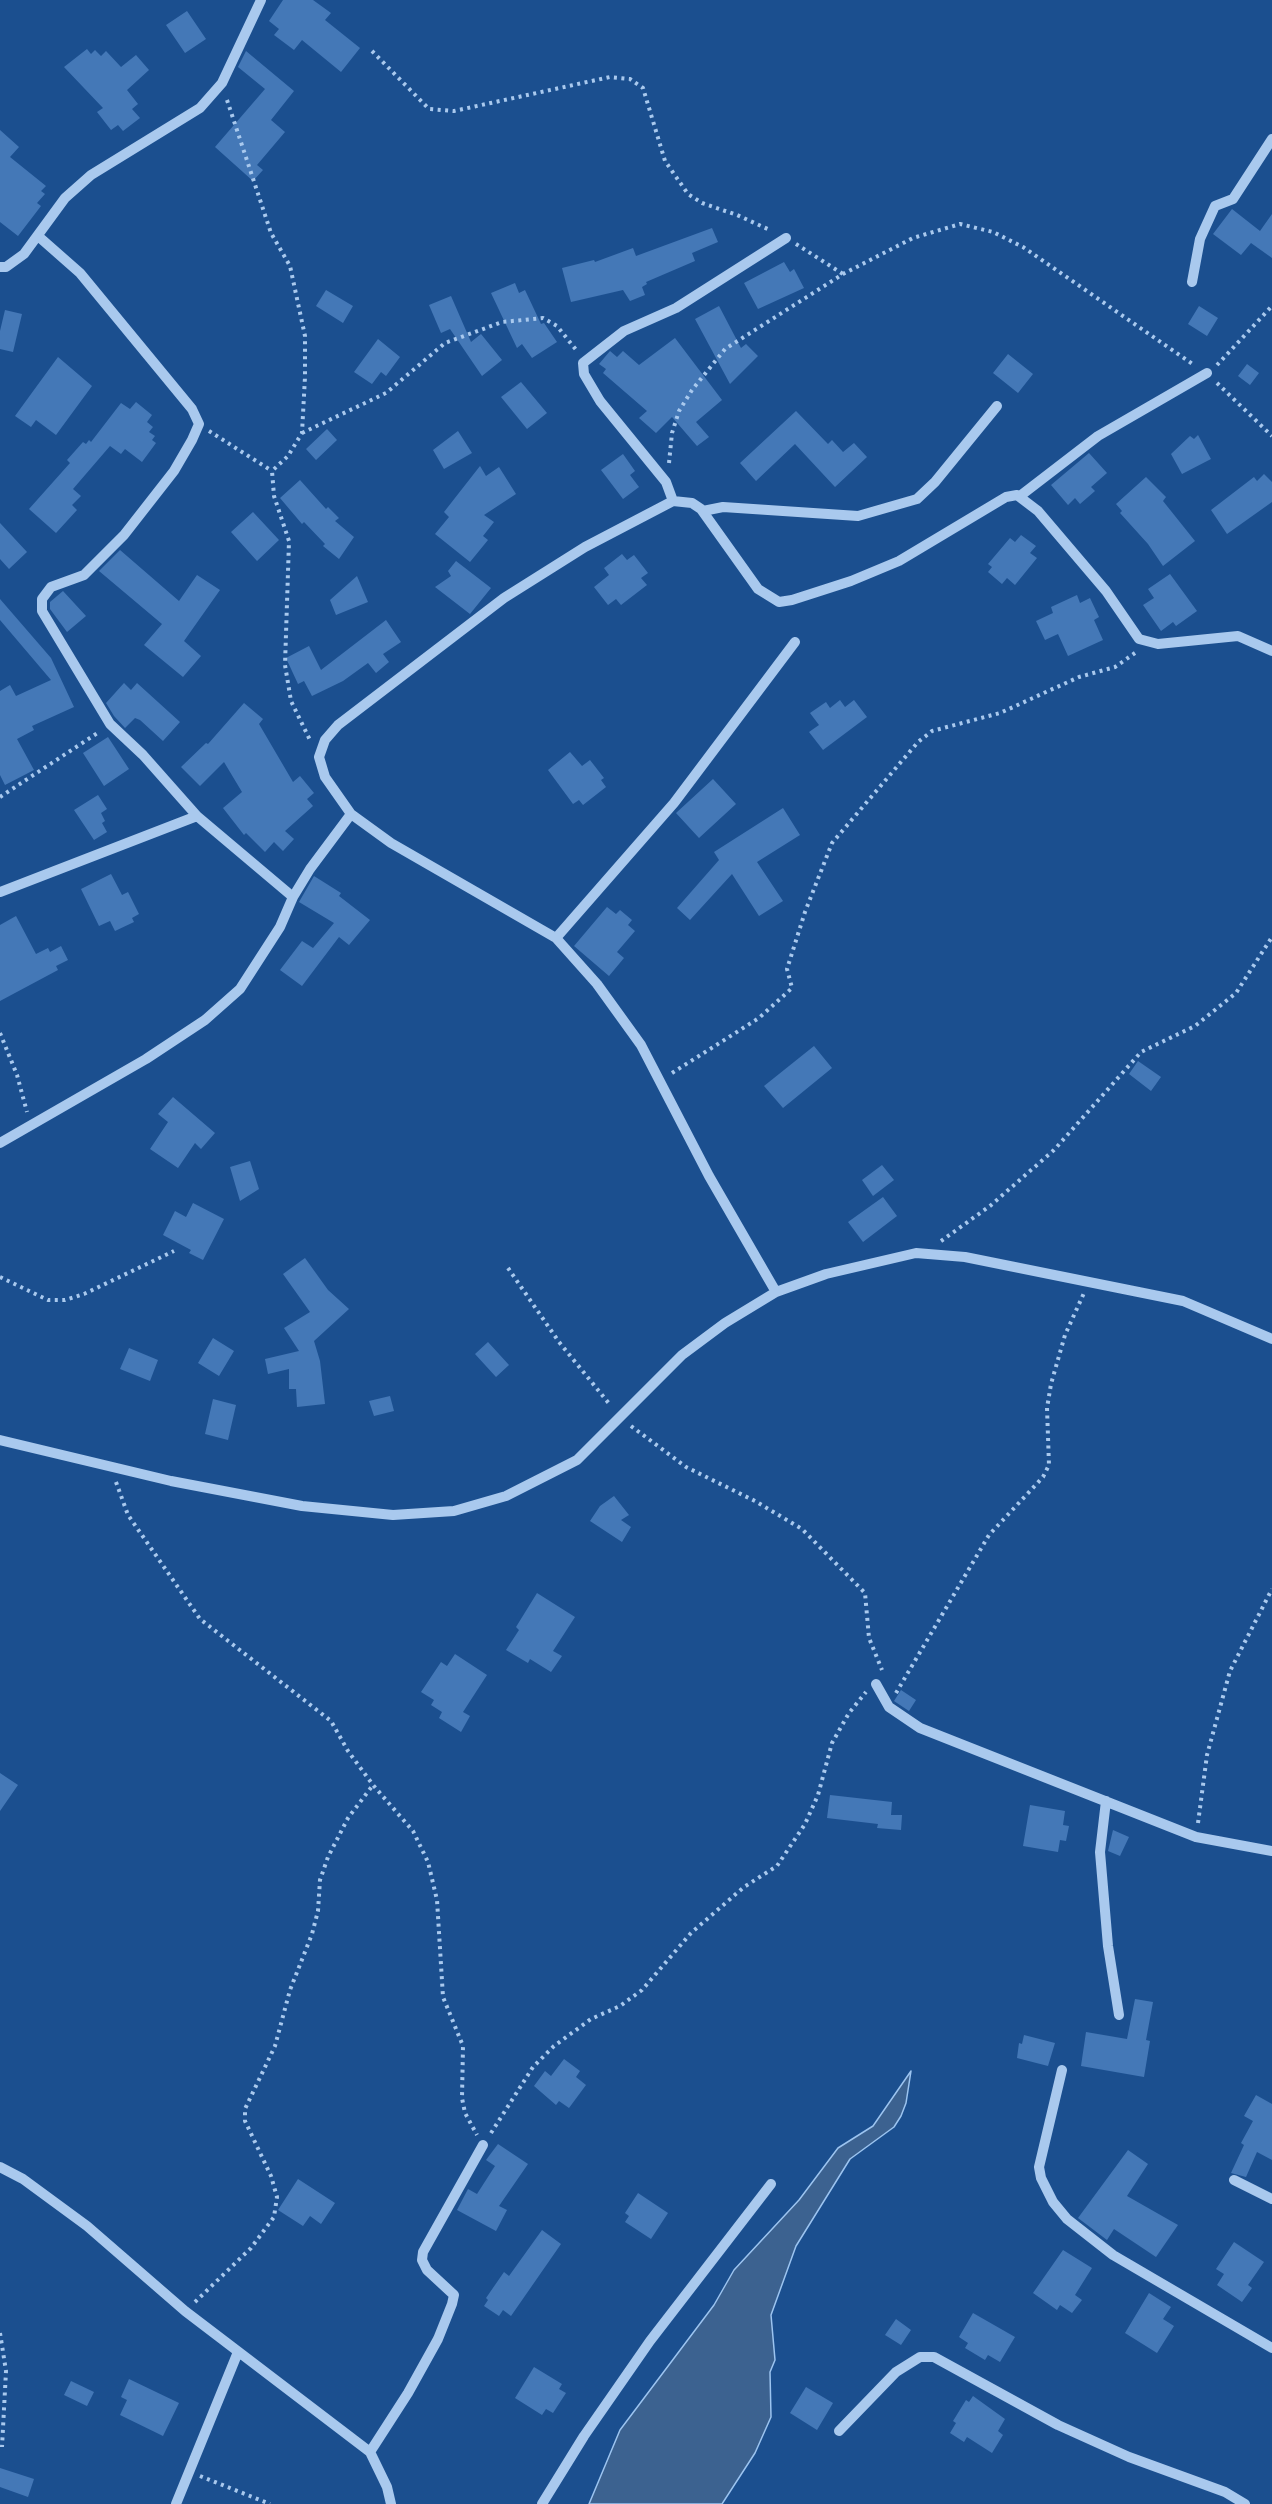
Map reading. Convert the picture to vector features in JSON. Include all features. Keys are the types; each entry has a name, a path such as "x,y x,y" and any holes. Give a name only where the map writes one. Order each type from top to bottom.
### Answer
{"street":[{"path":"0,267 6,267 24,254 65,198 91,175 200,108 222,83 261,0"},
{"path":"1192,282 1200,239 1215,206 1233,199 1272,139"},
{"path":"38,236 80,273 192,409 199,424 174,471 100,562 84,575 51,587 42,599 42,610 50,627 110,724 196,816 294,897"},
{"path":"673,501 666,482 600,401 584,374 582,367 584,361 624,331 676,308 786,238"},
{"path":"1020,496 1098,436 1207,373"},
{"path":"704,511 723,507 858,516 917,499 935,482 997,406"},
{"path":"776,1292 710,1176 641,1046 597,984 556,938 391,843 351,814 325,777 319,757 325,740 338,725 504,598 585,547 673,501 692,503 704,511 758,589 779,602 850,581 899,561 1006,496 1014,494 1020,496 1038,511 1106,591 1139,639 1148,644 1228,635 1238,636 1272,651"},
{"path":"556,938 674,803 795,642"},
{"path":"0,1143 146,1059 205,1020 240,989 280,927 294,897 330,840 351,814"},
{"path":"0,892 196,816"},
{"path":"0,1440 42,1448 111,1468 302,1506 393,1515 454,1511 506,1496 577,1460 682,1355 725,1323 776,1292 826,1274 916,1253 965,1257 1183,1302 1272,1339"},
{"path":"876,1684 888,1707 920,1728 1196,1837 1272,1851"},
{"path":"1106,1801 1100,1852 1107,1934 1119,2015"},
{"path":"1062,2070 1039,2168 1041,2178 1053,2202 1067,2219 1113,2255 1226,2324 1272,2348"},
{"path":"370,2452 408,2393 438,2339 452,2304 454,2295 427,2270 422,2260 423,2252 483,2145"},
{"path":"0,2167 23,2179 87,2226 185,2311 370,2452 387,2487 391,2504"},
{"path":"1234,2180 1272,2199"},
{"path":"542,2504 584,2436 650,2341 771,2184"},
{"path":"176,2504 238,2352"},
{"path":"839,2431 896,2372 920,2357 934,2357 1058,2425 1129,2457 1204,2483 1245,2504"}],"path":[{"path":"372,51 429,109 454,111 610,77 630,79 643,88 665,161 688,194 702,203 737,215 786,238 843,274"},
{"path":"222,83 232,121 271,232 290,266 305,336 306,377 302,433 288,456 272,471"},
{"path":"666,482 672,433 679,411 692,390 725,349 843,274 913,238 960,224 993,232 1049,263 1207,373 1272,436"},
{"path":"1207,373 1227,357 1272,306"},
{"path":"302,433 386,393 445,344 502,322 543,318 557,326 584,361"},
{"path":"199,424 272,471"},
{"path":"272,471 274,496 289,541 285,665 291,701 319,757"},
{"path":"660,1081 759,1018 792,988 787,969 805,912 832,843 918,742 932,731 1000,713 1079,677 1115,667 1148,644"},
{"path":"0,797 110,724"},
{"path":"916,1253 954,1234 1038,1165 1109,1091 1141,1052 1195,1026 1236,993 1272,937"},
{"path":"0,1033 17,1076 30,1125"},
{"path":"0,1277 48,1300 65,1299 84,1294 174,1251"},
{"path":"111,1468 128,1515 200,1619 331,1720 348,1751 373,1785 413,1831 428,1862 437,1900 443,1998 463,2046 462,2098 465,2113 483,2145 533,2067 554,2046 591,2019 620,2006 642,1990 691,1933 744,1887 777,1866 805,1824 818,1795 832,1743 857,1700 876,1684 882,1673 868,1631 865,1593 851,1577 802,1529 755,1501 686,1467 620,1418 559,1342 508,1268"},
{"path":"888,1707 989,1535 1043,1477 1049,1465 1047,1408 1051,1384 1065,1335 1090,1282"},
{"path":"1196,1837 1207,1755 1230,1671 1272,1589"},
{"path":"185,2311 251,2248 274,2217 277,2197 271,2176 245,2121 245,2109 275,2046 290,1990 312,1934 318,1911 320,1880 328,1857 348,1818 373,1785"},
{"path":"0,2333 6,2371 2,2447"},
{"path":"188,2472 270,2504"}],"water":[{"path":"911,2071 906,2103 894,2127 850,2159 796,2246 771,2315 775,2360 770,2372 771,2417 755,2453 722,2504 589,2504 620,2430 714,2305 734,2270 799,2200 838,2148 873,2126"}],"building":[{"path":"283,0 313,0 331,13 325,20 360,48 341,72 302,40 294,50 274,35 279,29 269,21"},
{"path":"187,11 206,39 185,53 166,25"},
{"path":"87,49 91,54 95,50 101,56 106,51 121,67 136,55 149,70 127,90 138,104 132,109 140,118 123,131 118,125 111,130 97,112 103,108 64,67"},
{"path":"246,51 294,91 271,120 285,132 257,165 263,170 253,181 215,147 265,89 238,67"},
{"path":"0,130 19,147 10,157 46,186 41,191 45,194 37,203 41,206 18,236 0,222"},
{"path":"1232,209 1260,231 1272,214 1272,258 1251,243 1241,255 1213,234"},
{"path":"712,228 718,242 692,253 695,261 646,282 647,284 642,287 645,295 630,301 623,290 571,302 562,268 594,260 595,262 633,248 636,256"},
{"path":"784,262 790,272 794,269 804,288 758,309 744,283"},
{"path":"515,283 519,293 525,290 541,324 544,323 557,342 532,358 522,344 517,348 491,293"},
{"path":"326,290 353,306 343,323 316,306"},
{"path":"451,296 471,342 481,334 502,360 482,376 450,329 441,333 429,305"},
{"path":"719,306 741,348 746,344 758,356 730,384 695,319"},
{"path":"1199,306 1218,318 1207,336 1188,324"},
{"path":"5,310 22,314 13,352 0,349 0,331"},
{"path":"675,338 722,400 696,422 709,437 697,446 672,417 656,433 639,418 647,411 603,373 606,369 599,364 610,351 617,357 623,351 639,365"},
{"path":"378,339 400,357 386,376 381,372 372,384 354,372"},
{"path":"1008,354 1033,374 1018,393 993,373"},
{"path":"58,357 92,386 56,435 36,420 31,427 15,416"},
{"path":"1247,364 1259,373 1250,385 1238,376"},
{"path":"521,382 547,413 527,429 501,397"},
{"path":"136,402 152,415 147,422 153,427 149,432 155,436 152,440 156,443 142,462 125,449 121,454 110,446 73,489 81,496 72,505 77,510 56,533 29,509 70,463 67,460 83,442 86,444 89,440 91,442 121,403 130,409"},
{"path":"796,411 828,444 832,440 843,452 854,443 867,457 835,487 795,444 756,481 740,463"},
{"path":"327,429 337,440 316,460 306,449"},
{"path":"458,431 472,453 444,469 433,450"},
{"path":"1198,435 1211,459 1182,474 1171,454 1190,436 1194,439"},
{"path":"1089,453 1107,473 1091,487 1095,491 1080,504 1075,498 1068,505 1051,485"},
{"path":"623,454 635,471 630,475 639,487 623,499 601,470"},
{"path":"480,466 486,476 499,467 516,494 484,515 494,522 483,536 488,540 470,562 435,534 449,517 444,512"},
{"path":"1264,474 1272,482 1272,502 1227,534 1211,510 1254,477 1257,481"},
{"path":"1146,477 1166,497 1163,501 1195,541 1163,566 1148,544 1120,513 1122,511 1116,504"},
{"path":"300,480 326,509 328,507 339,518 335,521 354,537 339,559 323,546 325,544 304,522 302,524 280,498"},
{"path":"253,512 279,540 257,561 231,532"},
{"path":"0,523 27,552 9,569 0,559"},
{"path":"1021,535 1036,546 1030,553 1037,558 1015,585 1007,578 1002,584 988,572 992,567 988,564 1010,538 1015,542"},
{"path":"120,550 179,601 197,575 220,590 184,641 201,656 183,677 144,645 162,624 99,571"},
{"path":"622,554 627,560 634,555 648,573 641,578 647,585 621,605 616,599 608,605 594,587 609,575 604,568"},
{"path":"456,561 491,588 470,614 435,587 451,576 448,571"},
{"path":"1170,574 1197,611 1176,626 1173,622 1161,631 1143,605 1154,598 1148,589"},
{"path":"357,576 368,602 336,615 330,600"},
{"path":"63,591 86,616 67,632 50,609 50,602"},
{"path":"1077,595 1080,603 1090,598 1099,617 1094,620 1103,640 1068,656 1058,634 1045,640 1036,621 1053,613 1051,607"},
{"path":"0,599 51,658 74,707 32,726 34,730 17,739 34,770 5,785 0,775 0,691 10,685 16,696 51,680 0,620"},
{"path":"386,620 401,642 383,654 389,662 376,673 368,663 343,681 312,696 304,681 298,684 286,658 309,646 321,670"},
{"path":"124,683 131,690 137,683 180,722 163,741 140,720 135,718 125,728 114,716 106,703"},
{"path":"840,700 845,707 854,700 867,717 823,750 809,732 819,725 810,713 826,702 830,708"},
{"path":"244,703 263,719 259,724 293,782 300,776 314,793 307,799 313,806 285,831 294,839 283,851 274,842 265,852 246,833 244,835 223,808 242,792 224,762 200,786 181,767 206,743 208,744"},
{"path":"108,737 129,769 104,786 83,753"},
{"path":"570,752 582,766 590,760 604,778 601,780 606,787 583,805 579,800 573,804 548,770"},
{"path":"713,779 736,804 699,838 676,813"},
{"path":"98,795 107,809 101,813 105,821 102,823 107,832 94,840 74,810"},
{"path":"783,808 800,835 757,862 783,901 759,916 732,874 690,920 677,908 719,860 714,852"},
{"path":"111,874 122,895 128,892 139,914 132,918 134,922 115,931 110,921 99,926 81,889"},
{"path":"314,876 341,893 339,896 370,920 349,945 339,937 302,986 280,970 302,941 313,948 334,923 299,902"},
{"path":"607,907 616,914 620,910 632,920 628,925 635,931 617,952 624,958 609,976 574,946"},
{"path":"16,916 36,954 48,948 50,952 61,946 68,960 56,966 58,970 0,1001 0,925"},
{"path":"814,1046 832,1068 783,1108 764,1086"},
{"path":"1138,1061 1161,1077 1151,1091 1129,1074"},
{"path":"173,1097 215,1133 201,1149 195,1143 178,1168 150,1149 168,1122 158,1114"},
{"path":"250,1161 259,1189 240,1201 230,1167"},
{"path":"882,1165 894,1180 873,1196 862,1180"},
{"path":"883,1197 897,1216 863,1242 848,1222"},
{"path":"193,1203 224,1219 203,1260 189,1253 191,1250 163,1235 175,1211 186,1217"},
{"path":"305,1258 328,1290 349,1309 314,1341 320,1361 325,1404 297,1407 296,1389 289,1389 289,1369 268,1374 265,1359 299,1351 284,1328 310,1312 283,1274"},
{"path":"213,1338 234,1351 219,1376 198,1363"},
{"path":"488,1342 509,1365 496,1377 475,1354"},
{"path":"129,1348 158,1360 150,1381 120,1369"},
{"path":"390,1396 394,1411 374,1416 369,1401"},
{"path":"213,1399 236,1405 228,1440 205,1434"},
{"path":"614,1496 629,1515 621,1520 631,1527 622,1542 590,1521 600,1506"},
{"path":"537,1593 575,1617 553,1651 562,1656 551,1672 530,1659 528,1663 506,1650 519,1630 516,1627"},
{"path":"455,1654 487,1675 463,1712 470,1716 461,1732 439,1718 442,1712 431,1705 434,1700 421,1692 441,1662 447,1666"},
{"path":"901,1690 916,1700 909,1711 894,1701"},
{"path":"0,1773 18,1785 0,1811"},
{"path":"830,1795 892,1802 891,1815 902,1815 901,1830 877,1828 878,1824 827,1818"},
{"path":"1030,1805 1065,1811 1063,1825 1069,1826 1066,1841 1060,1840 1058,1852 1023,1846"},
{"path":"1113,1830 1129,1837 1120,1856 1108,1851"},
{"path":"1135,1999 1153,2002 1146,2040 1150,2041 1144,2077 1081,2066 1086,2032 1127,2039"},
{"path":"1024,2035 1055,2043 1048,2066 1017,2058 1019,2043 1022,2044"},
{"path":"564,2059 580,2071 576,2077 586,2085 569,2108 559,2101 556,2105 534,2086 545,2071 551,2076"},
{"path":"1256,2095 1272,2104 1272,2160 1257,2152 1246,2177 1231,2173 1244,2145 1241,2143 1253,2121 1244,2116"},
{"path":"498,2144 528,2164 499,2206 507,2210 496,2231 457,2210 468,2189 477,2194 495,2166 486,2160"},
{"path":"1128,2150 1148,2164 1127,2196 1178,2225 1156,2257 1114,2229 1107,2240 1078,2218"},
{"path":"298,2179 335,2203 321,2224 310,2216 303,2226 278,2210"},
{"path":"638,2193 668,2213 651,2239 625,2222 629,2216 625,2213"},
{"path":"542,2230 561,2244 511,2316 503,2310 499,2316 484,2306 488,2300 486,2298 504,2272 509,2276"},
{"path":"1234,2242 1264,2262 1248,2285 1252,2288 1242,2302 1217,2285 1224,2274 1216,2269"},
{"path":"1063,2250 1092,2268 1075,2295 1082,2300 1072,2313 1060,2305 1057,2310 1033,2293"},
{"path":"1149,2293 1171,2307 1163,2319 1174,2326 1157,2353 1125,2333"},
{"path":"973,2313 1015,2337 1000,2362 988,2355 985,2360 965,2348 968,2343 959,2337"},
{"path":"896,2319 911,2330 901,2345 885,2335"},
{"path":"534,2367 562,2384 559,2389 566,2393 553,2413 546,2409 542,2415 515,2398"},
{"path":"129,2379 179,2403 163,2436 120,2415 127,2400 121,2397"},
{"path":"71,2381 94,2392 87,2406 64,2395"},
{"path":"806,2387 833,2403 817,2430 790,2413"},
{"path":"973,2396 1005,2419 998,2431 1003,2435 992,2453 967,2437 964,2442 950,2433 956,2423 953,2421 966,2400 969,2402"},
{"path":"0,2468 34,2479 28,2497 0,2487"}]}
